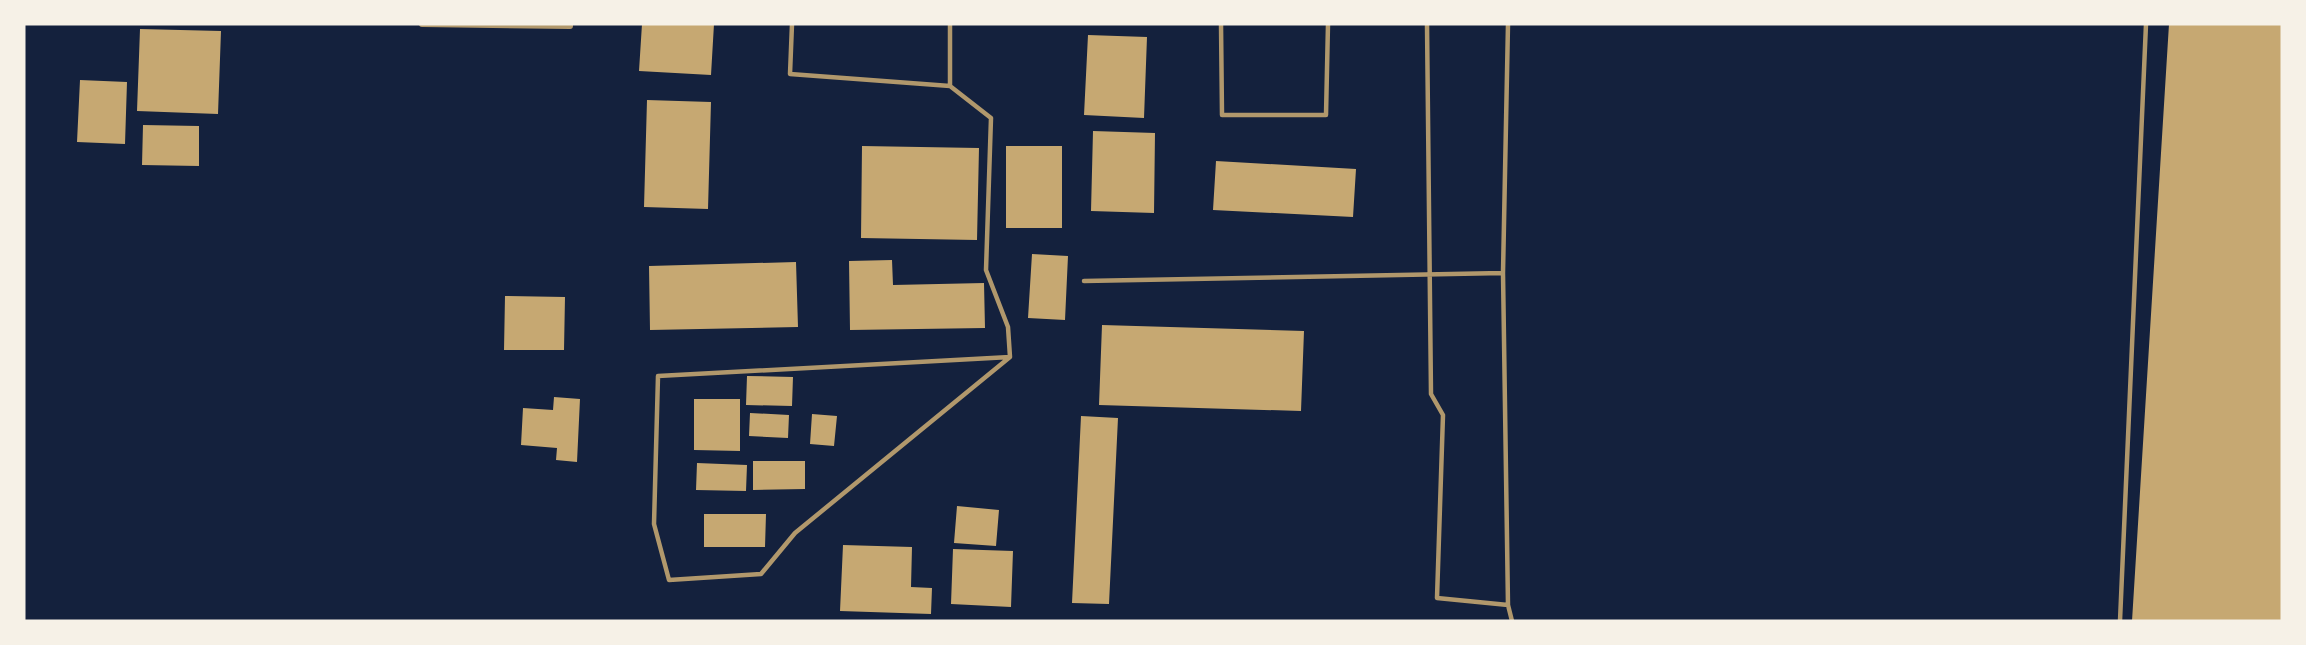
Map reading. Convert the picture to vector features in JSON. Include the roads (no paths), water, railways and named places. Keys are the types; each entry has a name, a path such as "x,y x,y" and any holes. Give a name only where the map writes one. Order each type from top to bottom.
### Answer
{"street":[{"path":"422,24 570,26 570,24"}],"lane":[{"path":"792,24 790,74 950,86 991,118 986,270 1008,327 1010,357"},
{"path":"950,24 950,86"},
{"path":"1221,24 1222,115 1326,115 1329,24"},
{"path":"1427,24 1431,394 1443,415 1437,598 1508,605"},
{"path":"1508,24 1503,273 1508,605 1512,621"},
{"path":"2120,621 2146,24"},
{"path":"1084,281 1503,273"},
{"path":"1010,357 795,533 761,574 669,580 654,524 658,376 1010,357"}]}
